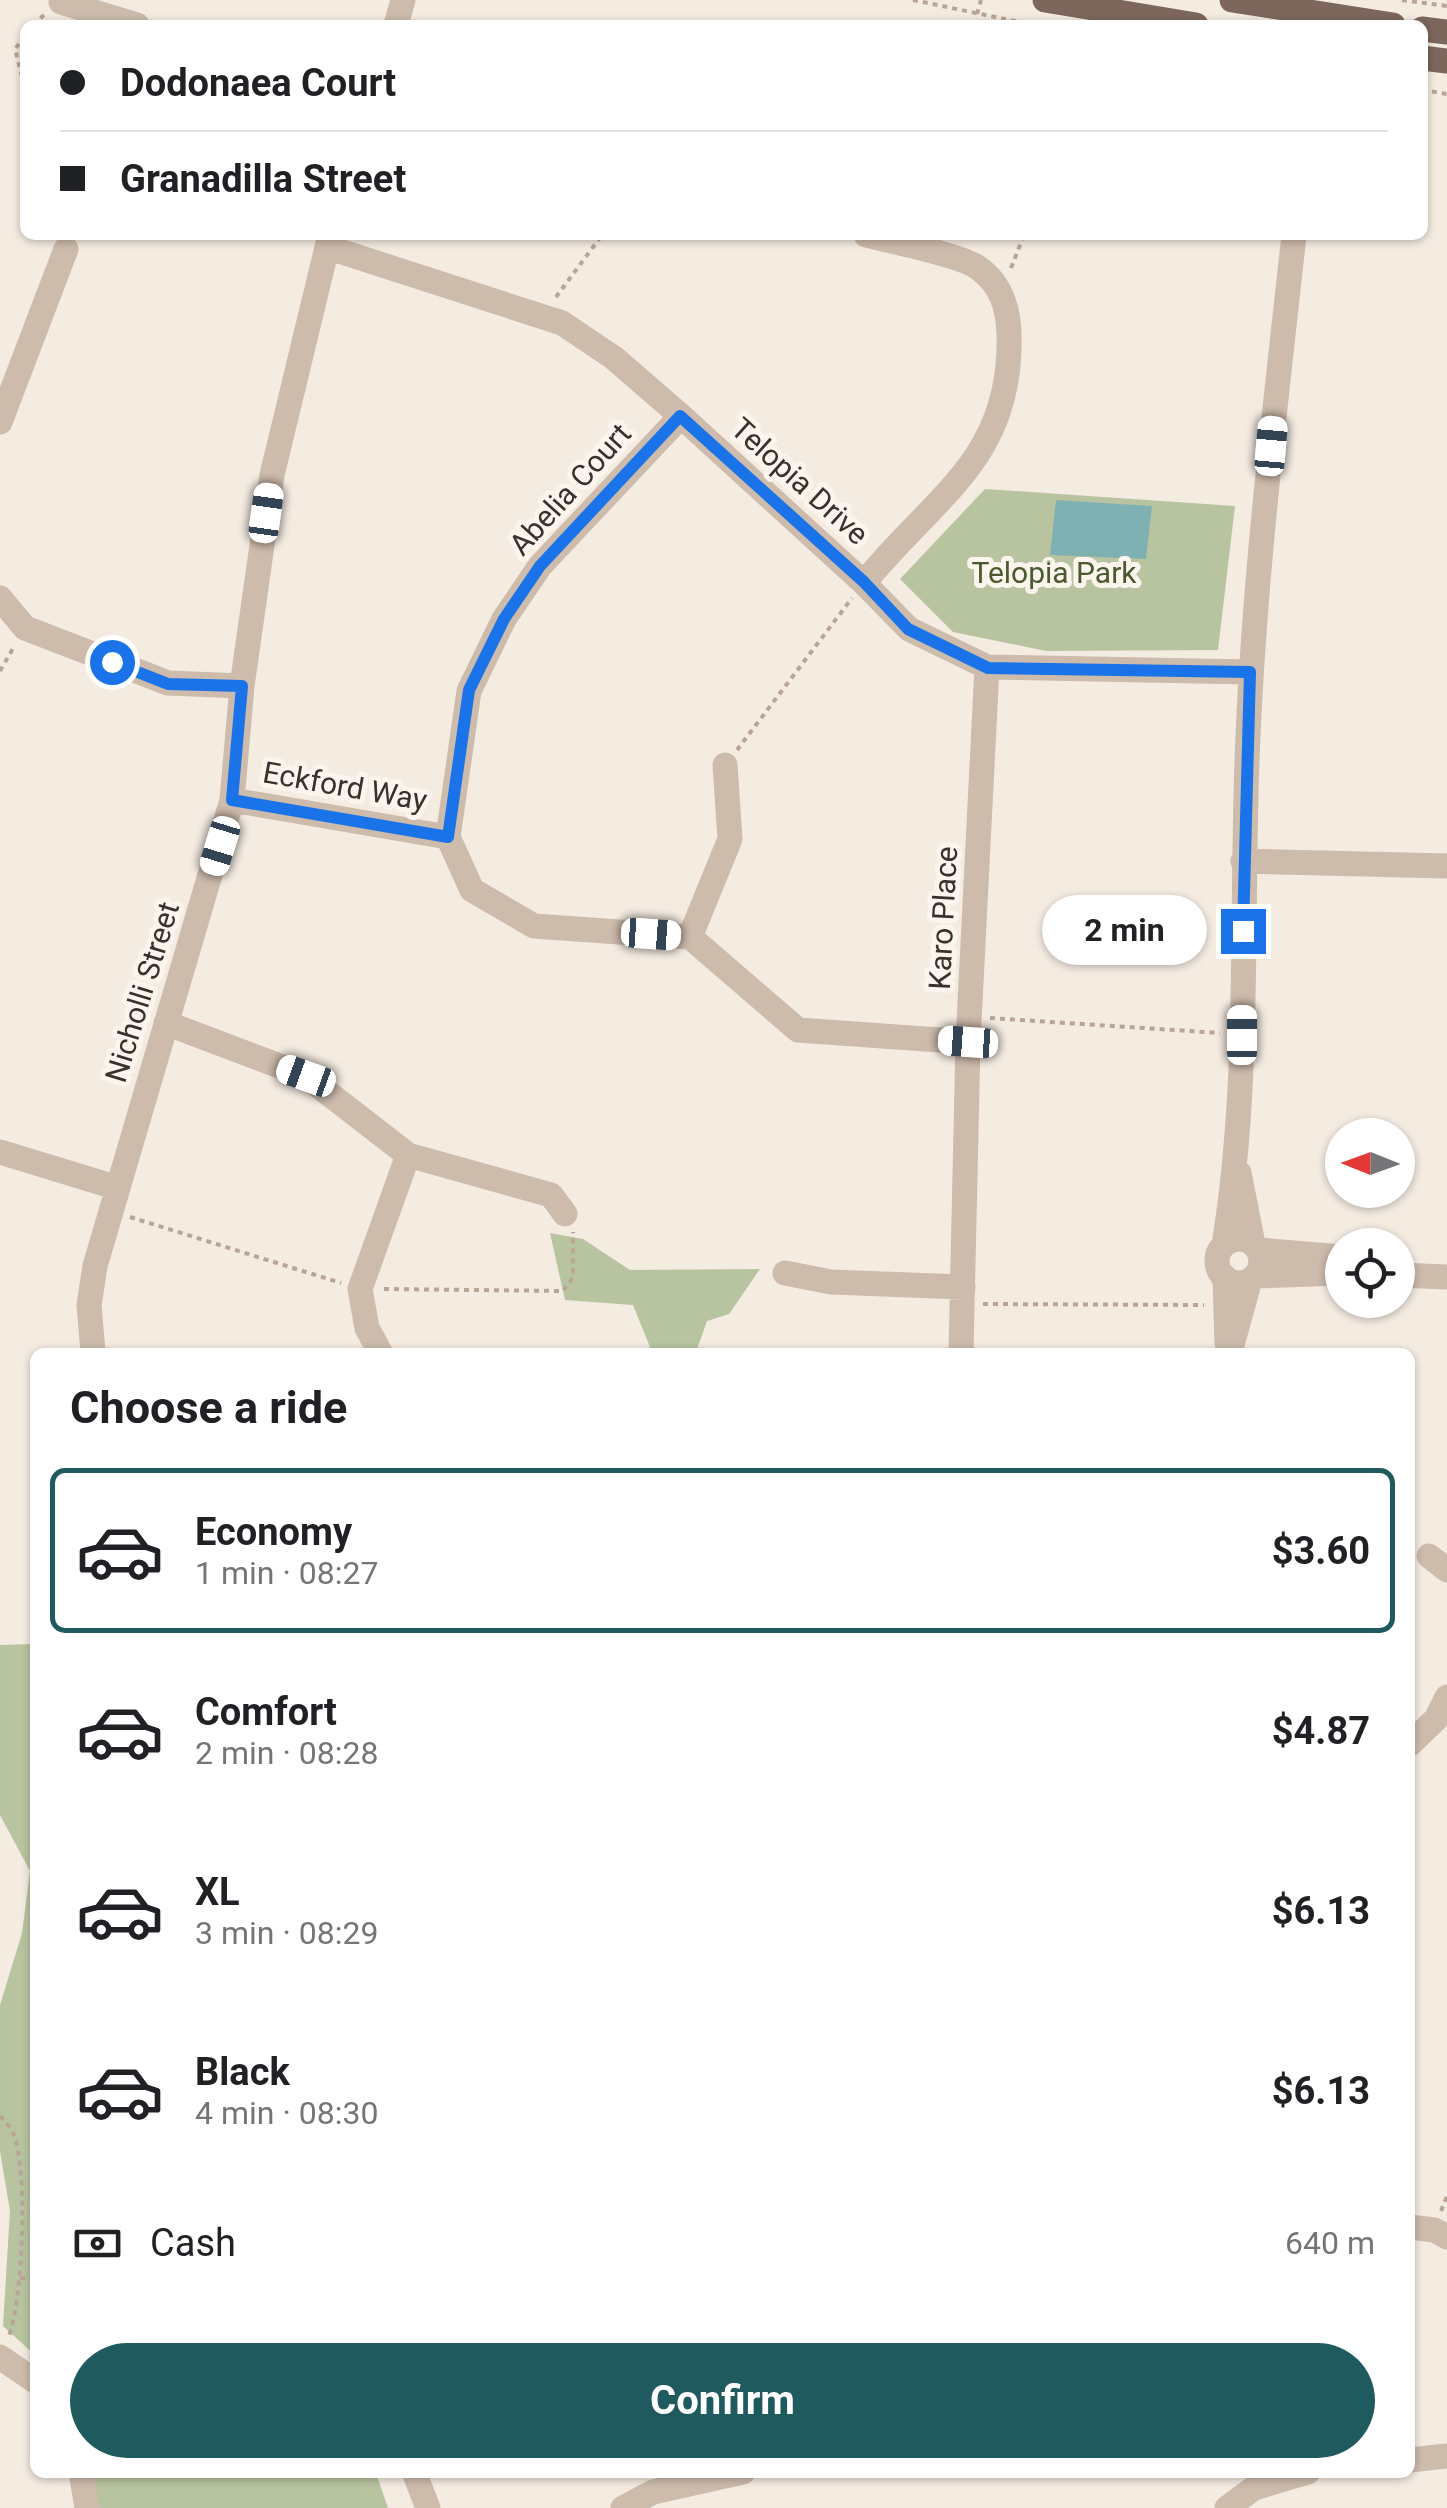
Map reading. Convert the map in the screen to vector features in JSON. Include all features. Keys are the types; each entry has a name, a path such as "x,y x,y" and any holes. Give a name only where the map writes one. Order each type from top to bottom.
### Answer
{"main road":[{"path":"1045,0 1166,20"},
{"path":"1232,0 1318,20"}],"street":[{"path":"61,2 120,20"},
{"path":"864,582 971,469 1002,413 1010,358 1008,315 1002,292 976,266 884,240"},
{"path":"1293,240 1250,672 1236,1168 1224,1245 1217,1263 1243,1278 1325,1274"},
{"name":"Telopia Drive","path":"329,241 562,323 614,358 680,416 864,582 908,629 988,668 1250,672"},
{"name":"Nicholli Street","path":"93,1348 92,1286 232,800 242,686 272,476 329,241"},
{"path":"0,422 66,250"},
{"name":"Abelia Court","path":"448,837 469,690 504,619 540,566 680,416"},
{"path":"0,598 25,628 168,684 242,686"},
{"name":"Karo Place","path":"960,1348 969,1030 988,668"},
{"path":"725,765 730,839 690,937 798,1030 969,1030"},
{"name":"Eckford Way","path":"232,800 448,837 472,890 534,926 690,937"},
{"path":"1243,861 1447,866"},
{"path":"166,1023 306,1076 408,1155 551,1195 565,1214"},
{"path":"0,1152 116,1200"},
{"path":"378,1348 368,1328 360,1289 408,1155"},
{"path":"1230,1348 1226,1306 1243,1278 1261,1263 1244,1184 1236,1168"},
{"path":"1224,1245 1238,1239 1256,1246 1325,1255"},
{"path":"1415,1259 1447,1260"},
{"path":"784,1273 830,1282 963,1295"},
{"path":"1415,1276 1447,1277"},
{"path":"1231,1348 1243,1278"},
{"path":"1415,1740 1443,1716"},
{"path":"1415,2228 1434,2230 1447,2237"},
{"path":"3,2350 30,2376"},
{"path":"1415,2459 1447,2456"},
{"path":"82,2478 87,2508"},
{"path":"416,2478 428,2508"},
{"path":"623,2508 654,2482 690,2478"},
{"path":"1228,2508 1254,2488 1288,2478"}],"path":[{"path":"914,0 1008,20"},
{"path":"977,14 981,0"},
{"path":"1402,0 1447,6"},
{"path":"20,43 15,50 20,69"},
{"path":"542,317 598,240"},
{"path":"1002,292 1022,240"},
{"path":"725,765 864,582"},
{"path":"0,671 25,628"},
{"path":"969,1030 1242,1035"},
{"path":"116,1200 360,1289 563,1290 573,1277 574,1236 565,1214"},
{"path":"963,1295 1226,1306"},
{"path":"0,2116 14,2134 22,2216 18,2314 3,2350"},
{"path":"20,2278 30,2279"}],"green space":[{"name":"Telopia Park","path":"985,489 1235,506 1218,650 1046,651 953,632 900,579"},
{"path":"550,1233 583,1239 630,1270 760,1269 729,1314 707,1321 697,1348 650,1348 633,1305 565,1300"},
{"path":"30,1644 30,1871 0,1815 0,1645"},
{"path":"30,1871 30,2350 3,2326 10,2211 0,2151 0,2005 22,1933"},
{"path":"92,2478 378,2478 388,2508 97,2508"}],"water":[{"path":"1056,500 1152,506 1146,559 1050,555"}],"route":[{"path":"112,662 168,684 242,686 232,800 448,837 469,690 504,619 540,566 680,416 864,582 908,629 988,668 1057,666 1250,672 1243,931"}]}
